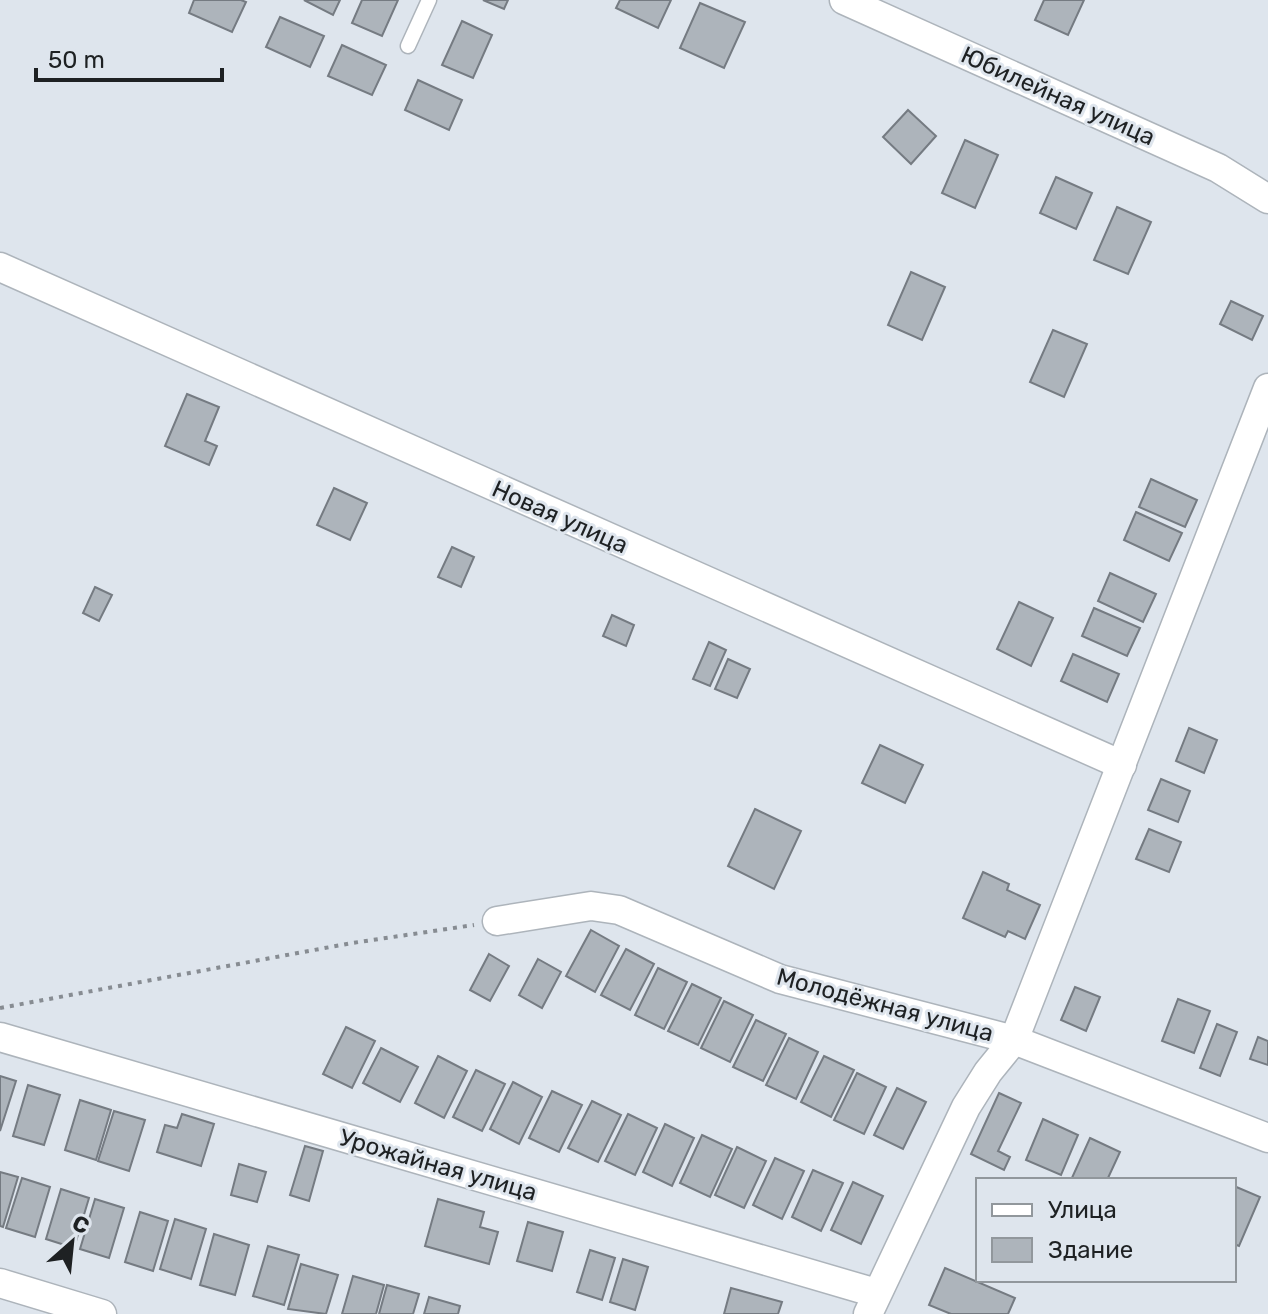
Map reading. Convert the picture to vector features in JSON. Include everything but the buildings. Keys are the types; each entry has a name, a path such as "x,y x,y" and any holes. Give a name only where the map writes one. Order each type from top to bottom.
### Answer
{"street":[{"name":"Юбилейная улица","path":"844,0 1218,168 1268,199"},
{"name":"Новая улица","path":"0,267 1122,765"},
{"path":"872,1303 966,1107 988,1072 1014,1040 1268,388"},
{"name":"Молодёжная улица","path":"497,921 591,906 619,910 780,979 1014,1040 1268,1138"},
{"name":"Урожайная улица","path":"0,1037 872,1303"},
{"path":"0,1283 102,1314"}],"lane":[{"path":"408,46 429,0"}],"path":[{"path":"0,1008 352,943 497,921"}]}
